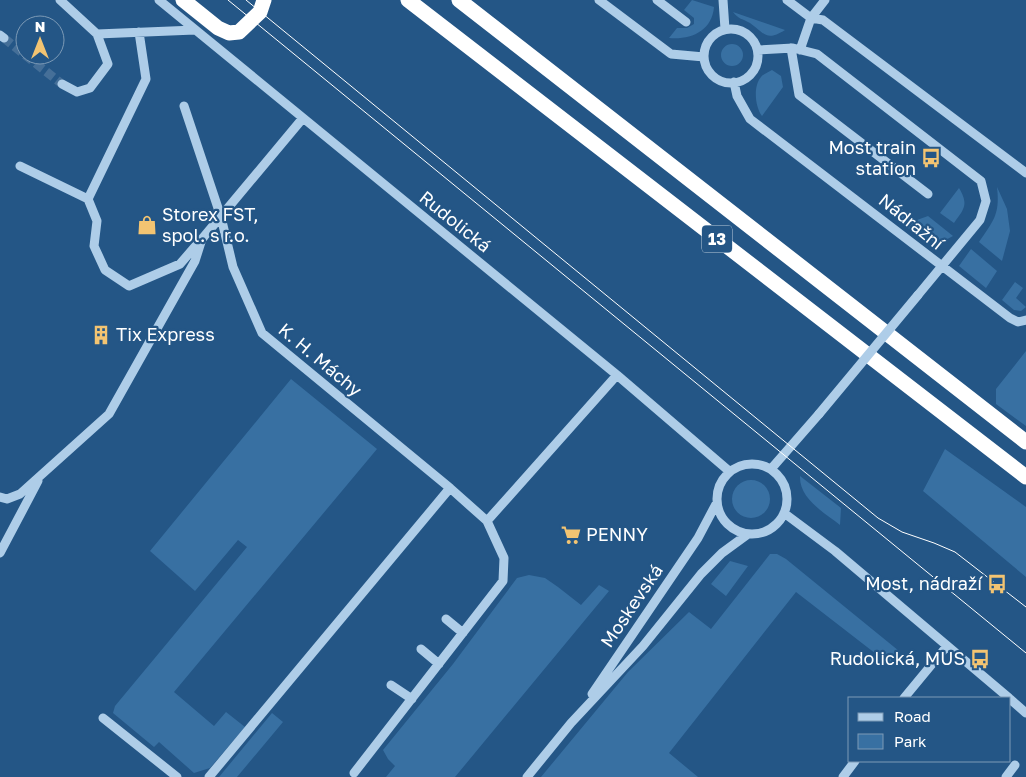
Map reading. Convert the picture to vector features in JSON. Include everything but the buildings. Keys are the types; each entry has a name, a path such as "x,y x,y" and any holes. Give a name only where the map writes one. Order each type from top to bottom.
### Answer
{"highway":[{"path":"183,0 218,28 229,33 240,32 260,12 264,0"},
{"name":"13","path":"408,0 1026,477"},
{"name":"13","path":"459,0 1026,442"}],"street":[{"path":"60,0 97,34 108,64 90,88 77,92 62,84"},
{"name":"Rudolická","path":"160,0 617,375 729,471"},
{"path":"599,0 610,3 671,54 704,57"},
{"path":"657,0 686,22"},
{"path":"723,0 725,29"},
{"path":"788,0 810,18 823,20 1026,173"},
{"path":"825,0 810,18 796,49 799,95 928,194"},
{"path":"725,29 736,29 746,33 754,40 758,50 757,63 752,72 749,77 739,82 723,82 714,76 707,67 704,57 708,42 715,34 725,29"},
{"path":"97,34 195,30"},
{"path":"88,199 146,79 140,32"},
{"path":"758,50 796,49 817,54 981,181 986,201 980,220 772,469"},
{"name":"Nádražní","path":"734,82 737,96 750,119 1010,318 1018,322 1026,320"},
{"name":"K. H. Máchy","path":"184,106 222,217 233,267 262,333 488,521 504,558 503,582 354,774"},
{"path":"20,166 88,199 97,221 94,246 105,270 129,286 180,264 222,217 303,118"},
{"path":"0,497 7,498 20,494 109,414 195,261 202,239"},
{"path":"488,521 617,375"},
{"path":"750,463 761,464 772,469 784,484 787,494 787,504 778,522 770,530 759,534 737,531 728,525 720,515 716,504 721,480 729,471 750,463"},
{"path":"0,553 42,474"},
{"path":"209,777 450,488"},
{"name":"Moskevská","path":"527,777 571,723 634,634 669,578 698,538 716,504"},
{"path":"784,513 835,551 1007,697"},
{"name":"Moskevská","path":"571,723 643,646 701,574 722,553 748,534"},
{"path":"446,619 464,632"},
{"path":"905,697 947,646"},
{"path":"421,649 439,664"},
{"path":"391,685 412,699"},
{"path":"1011,701 1026,713"},
{"path":"103,718 177,777"},
{"path":"843,777 854,762"},
{"path":"1006,777 1015,765"}],"green space":[{"path":"692,0 714,7 709,22 705,28 692,35 669,38 677,28 687,28 694,24 694,18 684,10"},
{"path":"733,12 785,30 779,34 766,35"},
{"path":"732,44 740,47 743,55 740,63 732,66 724,63 721,55 724,47"},
{"path":"772,70 781,76 783,87 762,116 756,102 758,81"},
{"path":"997,187 1007,209 1010,231 1002,261 979,242 989,228 997,210"},
{"path":"959,188 964,199 964,207 954,223 940,213"},
{"path":"902,209 917,220 928,216 953,236 936,241 922,238 895,217"},
{"path":"971,249 997,271 986,288 959,266"},
{"path":"1015,282 1023,288 1016,298 1026,307 1021,311 1014,310 1002,300"},
{"path":"1026,351 1026,426 996,404 996,389"},
{"path":"291,379 377,449 174,692 214,726 226,712 245,727 210,768 194,773 159,742 154,747 113,713 115,706 247,547 238,540 195,591 150,551"},
{"path":"945,449 1026,507 1026,577 923,491"},
{"path":"800,476 841,508 840,525 808,498 801,484"},
{"path":"751,480 765,485 770,499 765,513 751,518 737,513 732,499 737,485"},
{"path":"770,554 777,554 786,559 899,651 889,664 796,592 669,753 698,777 541,777 628,672 689,612 711,629"},
{"path":"730,561 748,566 726,596 711,584"},
{"path":"529,575 545,578 581,605 599,585 609,591 455,777 386,777 395,766 383,750 453,664 517,578"},
{"path":"272,713 283,722 237,777 219,777"}],"tunnel":[{"path":"4,38 15,47"},
{"path":"38,65 62,84"}],"tram line":[{"path":"228,0 1026,653"},
{"path":"246,0 878,518 902,532 955,552 1026,607"}],"place":[{"name":"Most train station","path":"931,158"},
{"name":"Storex FST, spol. s r.o.","path":"147,225"},
{"name":"Tix Express","path":"101,335"},
{"name":"PENNY","path":"571,535"},
{"name":"Most, nádraží","path":"997,584"},
{"name":"Rudolická, MUS","path":"980,659"}]}
